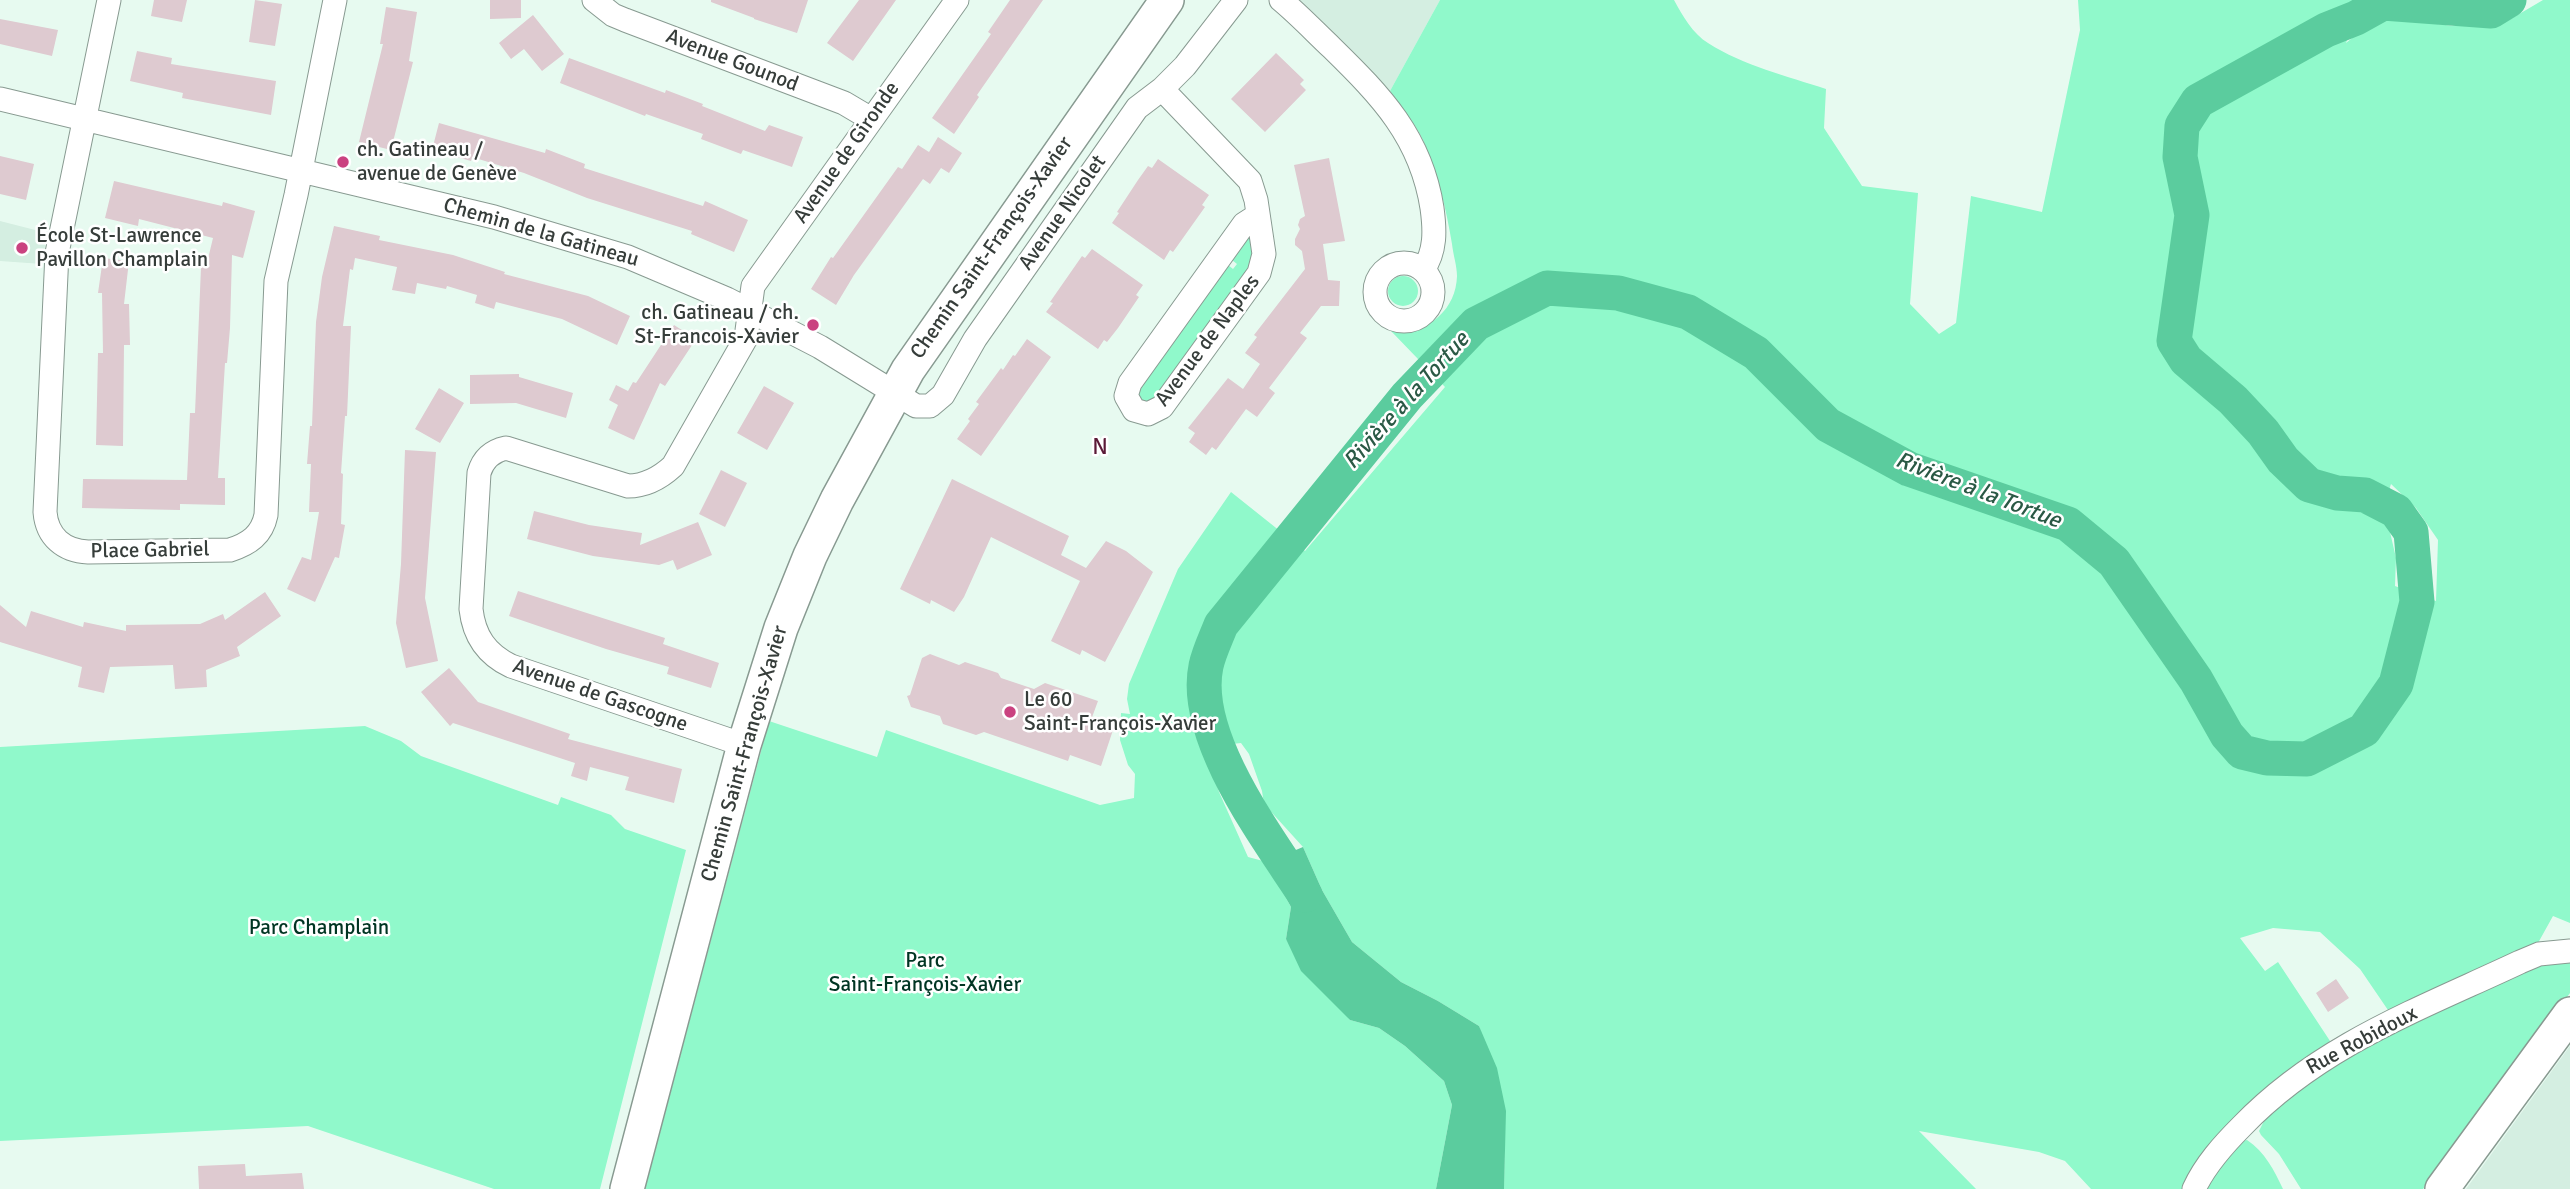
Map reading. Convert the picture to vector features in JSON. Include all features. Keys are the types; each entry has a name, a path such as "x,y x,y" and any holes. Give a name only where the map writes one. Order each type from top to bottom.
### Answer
{"street":[{"path":"86,119 109,0"},
{"path":"302,171 335,0"},
{"name":"Avenue Gounod","path":"594,0 613,15 844,103 871,119"},
{"name":"Avenue de Gironde","path":"750,311 753,286 957,0"},
{"name":"Chemin Saint-François-Xavier","path":"627,1189 744,745 781,628 810,556 836,500 894,393 928,338 1167,0"},
{"name":"Avenue Nicolet","path":"894,393 916,406 924,407 930,406 943,396 975,339 1130,117 1195,55 1236,0"},
{"path":"1281,0 1377,94 1409,138 1426,181 1433,219 1434,247 1423,270"},
{"name":"Avenue de Naples","path":"1162,89 1246,175 1254,191 1258,215 1264,254 1259,274 1162,407 1151,414 1137,412 1126,399 1130,383 1241,229 1258,215"},
{"name":"Chemin de la Gatineau","path":"0,99 495,217 577,241 668,273 750,311 820,347 894,393"},
{"name":"Place Gabriel","path":"86,119 57,253 45,512 52,535 65,546 79,552 230,550 249,543 261,530 266,515 275,292 302,171"},
{"name":"Avenue de Gascogne","path":"744,745 499,660 479,640 471,609 478,480 485,459 499,450 513,449 616,484 638,486 657,478 678,459 729,369 748,331 750,311"},
{"name":"Rue Robidoux","path":"2194,1189 2211,1160 2228,1140 2275,1094 2309,1068 2371,1032 2529,958 2556,951 2570,951"},
{"path":"2442,1189 2570,1014"}],"shaded area":[{"path":"1297,0 1440,0 1390,91 1323,22"},
{"name":"École St-Lawrence Pavillon Champlain","path":"0,221 47,233 42,264 0,261"},
{"path":"1303,847 1322,890 1352,942 1401,982 1479,1026 1497,1068 1506,1111 1504,1189 1436,1189 1452,1105 1444,1081 1405,1046 1379,1028 1350,1020 1301,971 1286,939 1291,907 1267,862"},
{"path":"2570,1046 2570,1189 2466,1189"}],"green space":[{"name":"Parc Saint-François-Xavier","path":"1440,0 1674,0 1684,18 1708,43 1751,64 1826,89 1824,128 1862,186 1918,193 1910,304 1939,334 1956,323 1971,196 2042,212 2080,30 2078,0 2361,0 2346,43 2388,13 2415,21 2453,26 2509,20 2543,0 2570,0 2570,923 2553,916 2538,943 2390,1013 2360,969 2320,932 2273,928 2240,938 2265,971 2278,962 2332,1044 2272,1083 2223,1130 2184,1189 2091,1189 2065,1161 2039,1152 1919,1131 1976,1189 1504,1189 1505,1111 1479,1026 1401,982 1352,942 1322,890 1303,847 1264,804 1249,754 1241,743 1204,747 1219,792 1248,857 1267,862 1291,907 1286,939 1350,1020 1379,1028 1405,1046 1444,1081 1452,1105 1436,1189 645,1189 769,721 877,757 886,730 1100,805 1134,798 1135,774 1128,765 1120,740 1121,713 1130,714 1127,699 1129,684 1178,569 1231,492 1305,551 1445,387 1391,331 1416,329 1436,318 1451,300 1457,276 1447,217 1433,166 1420,134 1390,91","holes":["2391,484 2416,508 2438,540 2436,601 2395,586 2396,558 2384,506"]},
{"path":"1250,236 1252,255 1249,267 1150,403 1139,400 1136,396 1138,388 1228,265 1233,269 1237,264 1232,260"},
{"path":"1403,276 1409,277 1417,285 1417,297 1409,305 1403,306 1397,305 1389,297 1388,291 1389,285 1397,277"},
{"name":"Parc Champlain","path":"365,726 401,741 421,756 558,805 561,797 611,815 625,829 686,850 600,1189 494,1189 308,1126 0,1141 0,747"},
{"path":"2570,961 2570,993 2423,1189 2301,1189 2279,1154 2261,1135 2259,1131 2268,1113 2340,1059 2528,966"},
{"path":"2247,1140 2264,1156 2283,1189 2204,1189 2234,1143"}],"building":[{"path":"154,0 187,0 182,22 151,16"},
{"path":"255,0 282,4 275,46 249,42"},
{"path":"490,0 521,0 521,18 490,19"},
{"path":"711,0 808,0 797,33 754,19"},
{"path":"859,0 896,0 853,61 827,43"},
{"path":"1010,0 1043,0 977,95 979,97 954,134 932,118 991,34 988,32"},
{"path":"386,7 417,12 409,61 413,62 391,150 359,142 383,44 380,44"},
{"path":"533,15 564,54 542,71 524,49 511,59 499,43"},
{"path":"0,19 58,30 52,56 0,44"},
{"path":"137,51 172,58 171,64 276,81 271,115 182,98 183,93 130,81"},
{"path":"1276,53 1304,80 1300,84 1306,90 1265,132 1231,99"},
{"path":"569,58 665,93 666,90 765,131 769,125 803,137 792,167 743,150 741,154 701,139 703,134 646,114 645,116 560,83"},
{"path":"439,123 545,153 546,149 585,164 584,168 703,206 705,201 748,220 734,252 691,234 692,231 587,198 524,173 472,157 471,161 432,150"},
{"path":"938,137 962,153 949,173 941,168 930,184 923,179 854,275 836,305 811,289 831,257 833,258 898,167 902,169 918,145 929,152"},
{"path":"0,156 34,164 26,200 0,194"},
{"path":"1329,158 1345,241 1323,244 1328,280 1340,281 1339,306 1321,306 1300,333 1307,338 1269,388 1275,393 1257,417 1246,409 1216,450 1212,447 1206,455 1189,442 1195,433 1188,428 1228,378 1243,389 1260,364 1245,353 1257,337 1254,335 1305,269 1302,251 1295,245 1300,219 1305,216 1294,165"},
{"path":"1158,159 1209,195 1202,205 1205,207 1173,252 1170,250 1164,260 1112,223 1148,166 1152,168"},
{"path":"114,181 222,206 223,202 255,211 243,258 232,255 230,328 225,363 218,478 225,478 225,505 180,504 180,510 82,508 83,479 187,480 190,413 195,413 201,267 206,267 213,238 139,219 138,226 105,218"},
{"path":"334,226 380,236 379,240 453,255 505,272 504,274 588,296 630,316 617,345 562,319 496,302 494,309 475,303 477,295 447,286 446,289 417,283 415,294 392,290 397,267 355,258 353,270 350,269 343,326 351,326 347,416 341,473 341,524 345,525 339,558 335,557 315,602 287,589 302,557 311,560 319,512 309,512 311,464 307,464 312,426 316,322 322,277"},
{"path":"1092,249 1143,285 1136,295 1139,297 1118,328 1098,349 1046,312 1082,256 1085,258"},
{"path":"103,258 129,261 124,304 129,304 130,345 124,345 123,446 96,445 98,353 103,353 102,293 98,293"},
{"path":"674,325 696,339 665,386 660,383 634,440 608,428 618,405 609,400 616,385 628,391 633,382 636,383"},
{"path":"1027,339 1051,357 981,456 957,439 979,404 976,402"},
{"path":"519,374 519,377 573,393 566,418 516,403 470,404 470,375"},
{"path":"764,386 794,403 767,450 737,433"},
{"path":"439,388 464,403 440,443 415,429"},
{"path":"405,450 436,452 425,598 438,661 406,668 396,623"},
{"path":"721,470 747,483 725,527 699,514"},
{"path":"952,479 1069,536 1061,555 1086,568 1106,541 1126,551 1153,572 1105,662 1082,650 1080,655 1051,641 1080,581 991,537 964,597 954,612 900,589"},
{"path":"534,511 589,525 642,533 640,545 698,522 712,555 677,570 673,560 659,565 593,556 527,539"},
{"path":"518,591 665,638 663,644 719,663 711,688 667,674 669,667 509,616"},
{"path":"265,592 281,616 237,647 240,656 206,670 207,687 175,689 173,665 110,667 104,693 78,687 82,667 0,642 0,605 26,627 31,611 83,627 84,622 126,631 126,625 200,624 223,614 225,620"},
{"name":"Le 60 Saint-François-Xavier","path":"930,654 959,665 965,662 998,673 1001,678 1034,689 1045,683 1098,701 1091,720 1114,727 1101,766 1070,755 1068,761 984,732 976,735 943,724 940,716 911,707 907,696 910,695 922,658"},
{"path":"449,668 478,702 570,734 568,739 682,769 674,803 625,790 629,777 590,767 587,781 571,776 575,763 453,723 450,726 421,692"},
{"path":"2336,979 2349,998 2328,1012 2316,993"},
{"path":"245,1164 246,1176 302,1173 304,1189 199,1189 198,1166"}],"waterway":[{"name":"Rivière à la Tortue","path":"1305,895 1253,816 1221,755 1210,724 1204,694 1206,666 1213,645 1221,625 1407,396 1476,324 1547,288 1618,293 1688,312 1756,353 1828,425 1909,469 2068,524 2114,562 2196,680 2227,735 2242,752 2267,758 2307,759 2364,730 2396,684 2417,602 2411,532 2396,511 2365,495 2337,493 2309,485 2283,460 2263,432 2233,400 2186,360 2174,341 2192,215 2180,157 2182,126 2198,101 2326,30 2383,3 2491,11 2509,0"}],"place":[{"name":"ch. Gatineau / avenue de Genève","path":"343,162"},
{"name":"École St-Lawrence Pavillon Champlain","path":"22,248"},
{"name":"ch. Gatineau / ch. St-Francois-Xavier","path":"813,325"},
{"name":"Le 60 Saint-François-Xavier","path":"1010,712"}],"district":[{"name":"N","path":"1101,448"}]}
